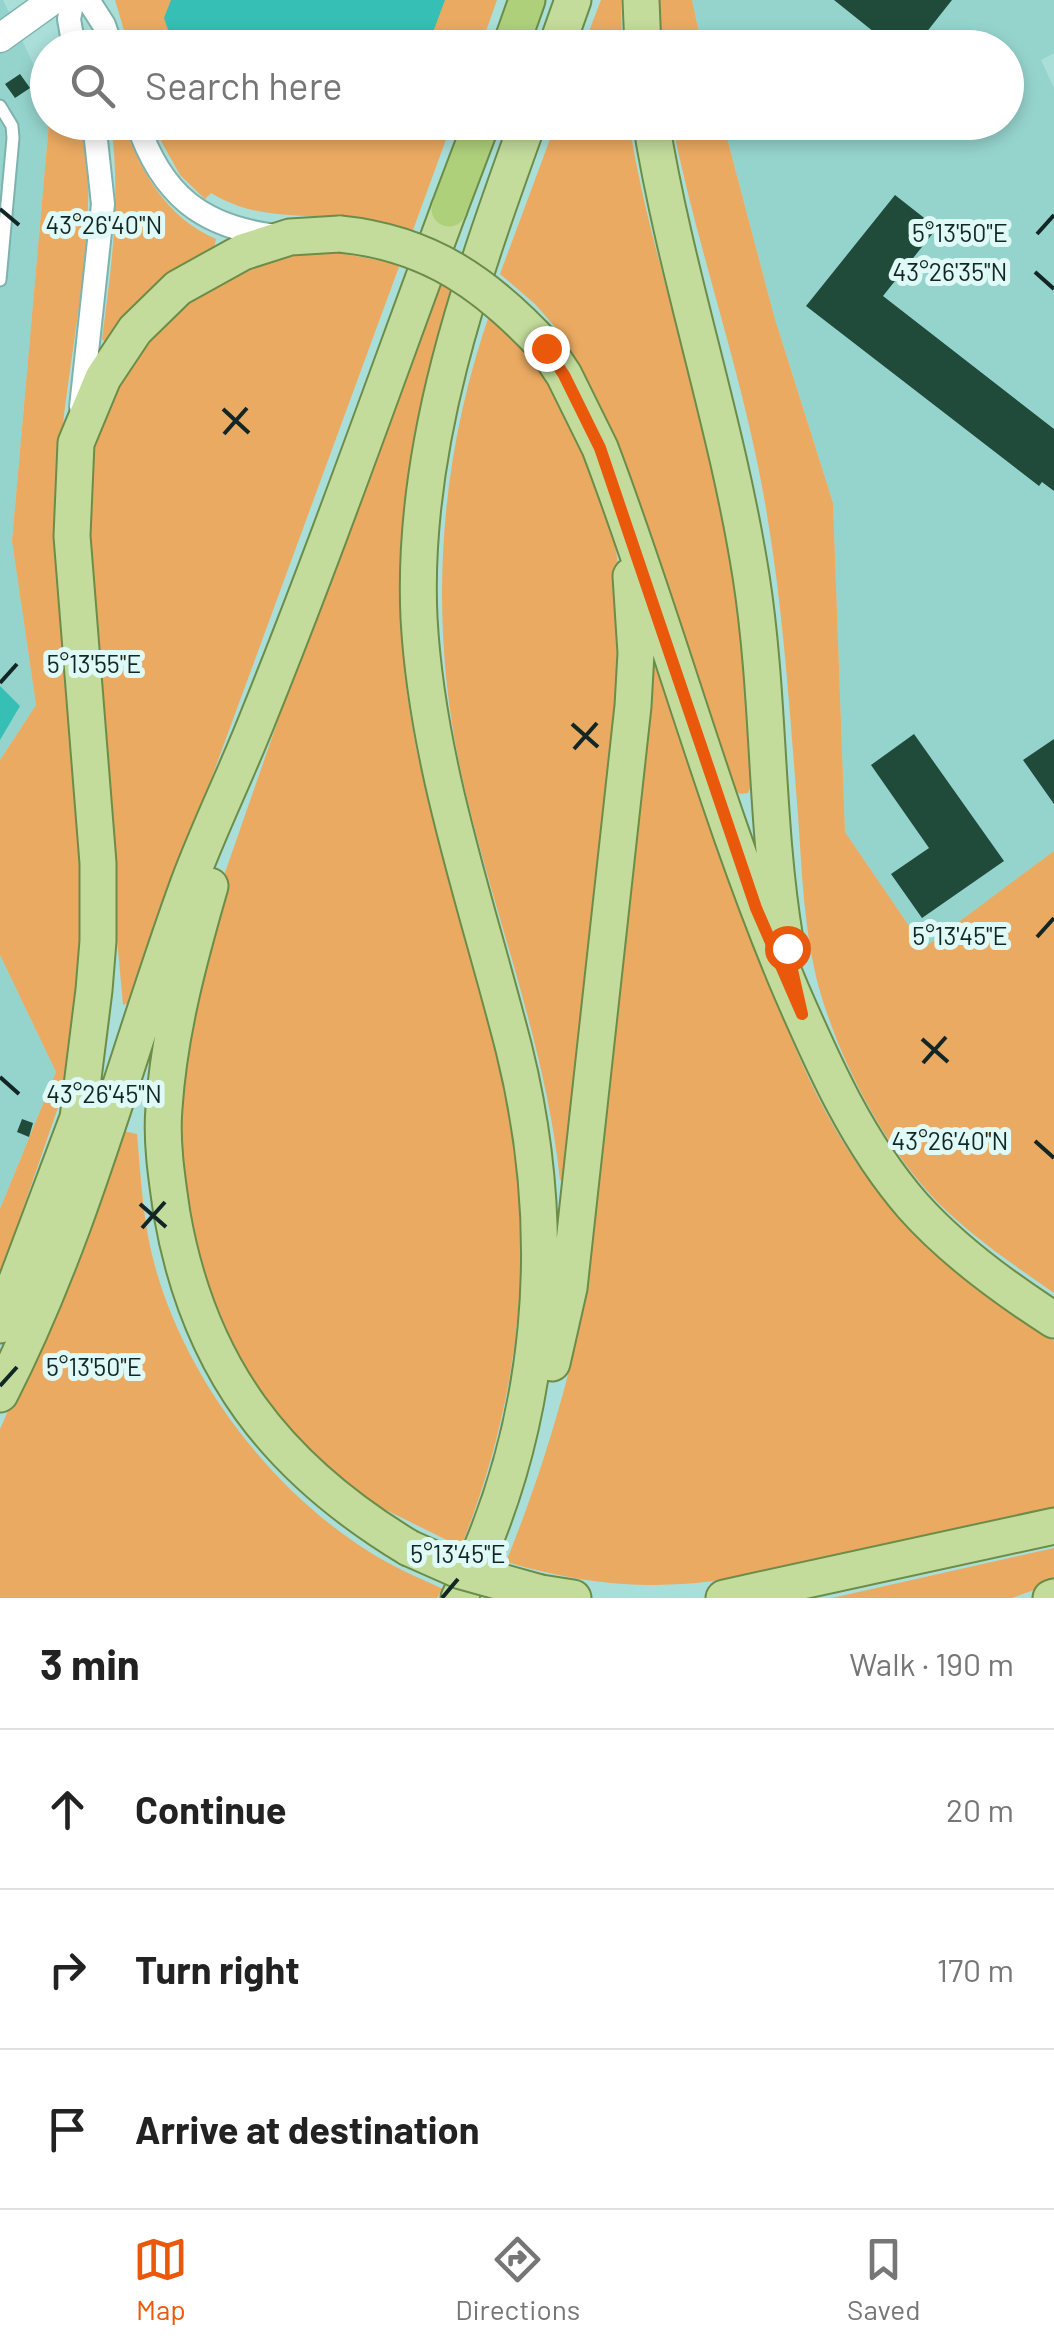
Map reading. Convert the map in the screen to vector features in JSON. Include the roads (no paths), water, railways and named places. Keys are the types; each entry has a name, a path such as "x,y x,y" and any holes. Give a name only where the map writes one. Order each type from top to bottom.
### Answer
{"highway":[{"path":"517,30 528,0"},
{"path":"450,209 475,140"}],"main road":[{"path":"562,30 573,0"},
{"path":"641,0 642,30"},
{"path":"504,1496 527,1404 536,1346 540,1211 532,1138 515,1053 432,725 419,616 420,560 434,435 454,347 522,140"},
{"path":"654,140 663,195 740,514 762,678 778,896 802,1014"},
{"path":"0,1394 92,1175 154,978 190,879 259,716 450,209"},
{"path":"0,1325 78,1118 98,941 98,862 72,536 76,444 103,378 134,330 178,288 220,262 290,237 340,234 406,247 444,264 483,287 546,348 581,406 612,480 756,908 840,1097 876,1158 914,1206 957,1250 1054,1320"},
{"path":"459,1598 541,1400 569,1288 634,706 632,586 612,480"},
{"path":"259,716 187,966 172,1036 164,1112 168,1190 181,1266 207,1334 239,1393 270,1437 313,1480 409,1548 460,1571 557,1596"},
{"path":"724,1598 1054,1526"}],"street":[{"path":"0,38 53,0"},
{"path":"71,30 73,0"},
{"path":"88,0 106,30"},
{"path":"76,444 102,240 102,170 97,140"},
{"path":"143,140 165,180 198,212 250,232 290,237"}],"lane":[{"path":"0,106 12,126 13,138 0,280"}],"water":[{"path":"171,0 445,0 434,30 168,30 164,18"},
{"path":"0,686 20,706 0,740"}]}
